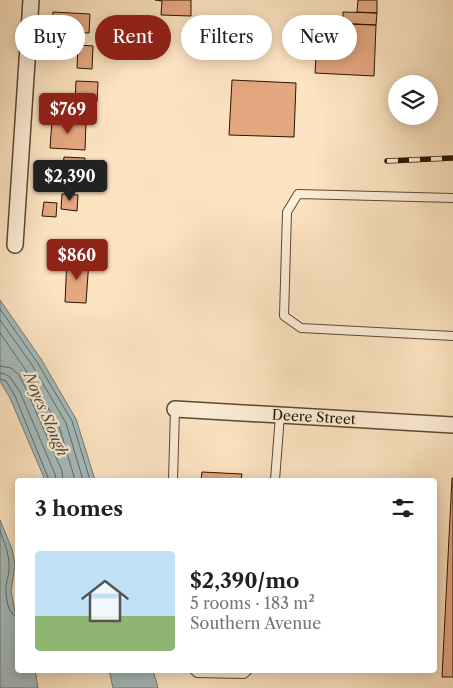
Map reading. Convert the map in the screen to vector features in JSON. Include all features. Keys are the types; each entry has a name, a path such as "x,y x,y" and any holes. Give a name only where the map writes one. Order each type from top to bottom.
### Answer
{"street":[{"path":"15,245 32,0"},
{"name":"Deere Street","path":"175,409 453,425"}],"lane":[{"path":"453,198 298,194 287,212 284,316 301,328 453,336"},
{"path":"173,478 175,409"},
{"path":"275,478 280,415"},
{"path":"197,673 245,673"}],"water":[{"name":"Noyes Slough","path":"0,300 41,359 76,419 94,478 44,478 10,398 0,381"},
{"path":"0,520 12,549 15,565 11,591 15,612 15,673 36,673 38,688 0,688"},
{"path":"110,673 154,673 158,688 113,688"}],"building":[{"path":"155,0 191,0 191,15 161,15 162,1"},
{"path":"358,0 377,0 377,13 357,12"},
{"path":"53,12 90,14 89,33 85,33 85,15 53,15"},
{"path":"343,12 377,13 376,25 357,24 357,15 343,15"},
{"path":"357,24 376,25 374,76 315,73 316,60 357,60"},
{"path":"85,45 93,46 92,69 77,68 77,60 85,60"},
{"path":"232,80 296,83 294,137 229,135"},
{"path":"76,81 98,82 97,102 75,101"},
{"path":"52,120 86,122 85,150 50,148"},
{"path":"64,157 85,158 83,187 47,185 48,166 63,167"},
{"path":"62,194 78,195 77,211 61,209"},
{"path":"44,202 57,203 56,217 42,216"},
{"path":"67,258 89,260 86,303 65,302"},
{"path":"202,472 242,474 241,478 201,478"},
{"path":"452,478 453,677 442,677"}],"railway":[{"path":"387,161 453,158"}]}
